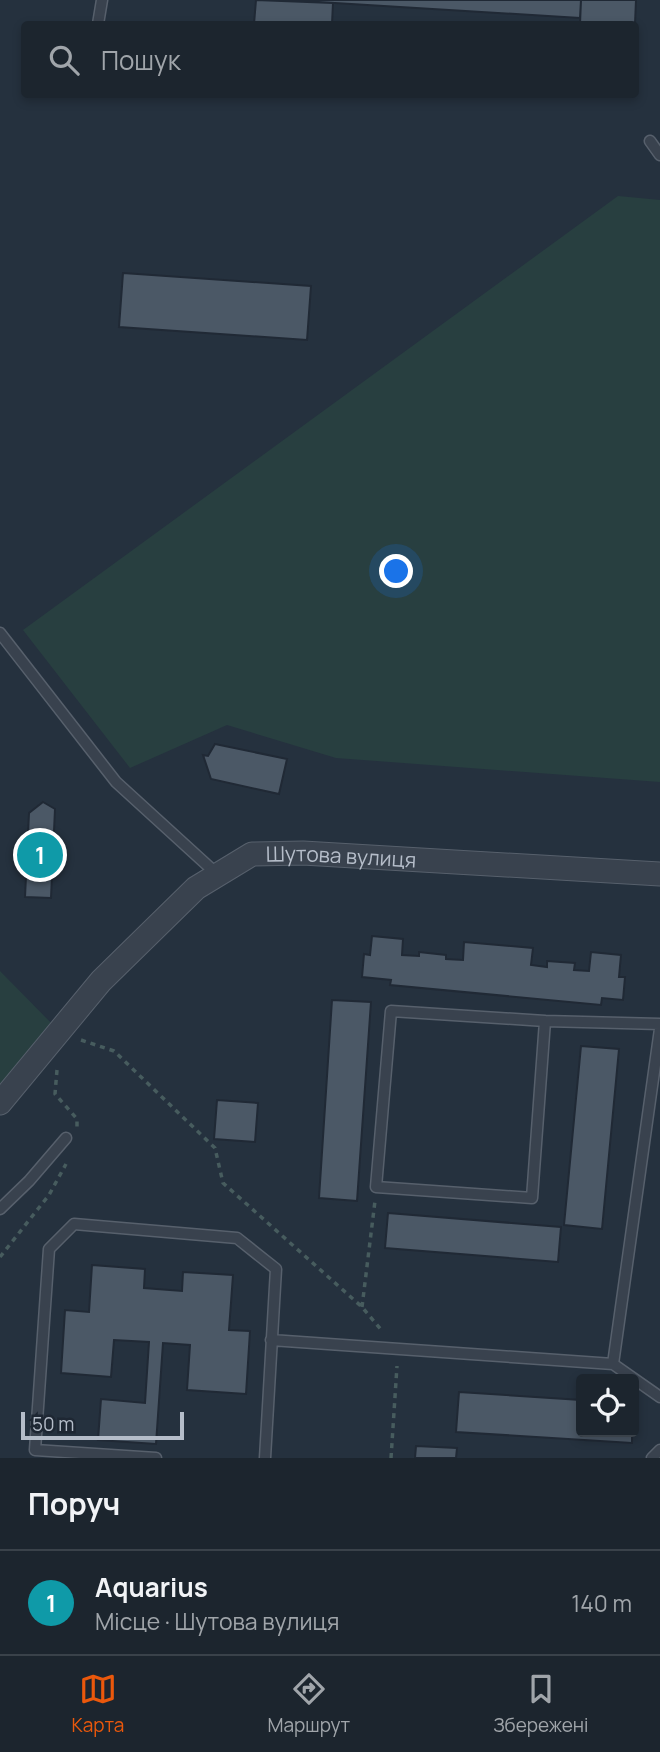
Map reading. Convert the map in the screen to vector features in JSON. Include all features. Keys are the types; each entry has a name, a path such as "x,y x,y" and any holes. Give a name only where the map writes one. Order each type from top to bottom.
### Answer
{"street":[{"name":"Шутова вулиця","path":"0,1103 101,981 196,888 252,854 303,853 660,874"}],"lane":[{"path":"98,21 102,0"},
{"path":"650,141 660,155"},
{"path":"0,633 116,782 218,875"},
{"path":"545,1021 532,1198 376,1187 391,1010 660,1029 613,1364"},
{"path":"0,1209 29,1181 66,1138"},
{"path":"156,1458 35,1450 48,1249 74,1224 237,1238 276,1269 265,1458"},
{"path":"271,1340 613,1364 660,1397"},
{"path":"652,1458 660,1450"}],"path":[{"path":"60,1032 114,1051 215,1148 223,1183 362,1307 398,1349 391,1458"},
{"path":"362,1307 376,1187"}],"green space":[{"path":"618,196 660,200 660,782 336,758 227,725 130,768 23,630"},
{"path":"0,971 60,1032 0,1103"}],"building":[{"path":"256,0 333,3 332,21 254,21"},
{"path":"286,0 581,0 580,18"},
{"path":"581,0 636,0 635,21 580,21"},
{"path":"123,273 311,286 307,340 119,327"},
{"path":"215,744 287,759 279,794 211,779 203,755 208,756"},
{"path":"43,802 55,809 51,898 25,897 29,813"},
{"path":"372,936 403,939 402,955 419,956 419,952 446,955 446,959 463,960 464,942 533,948 531,965 547,967 547,961 575,963 574,970 589,971 591,952 621,955 619,977 625,977 623,1000 602,998 601,1005 390,985 391,980 362,977 364,954 370,955"},
{"path":"332,1000 371,1002 357,1201 319,1198"},
{"path":"581,1046 619,1049 602,1229 564,1225"},
{"path":"217,1100 258,1103 255,1142 214,1139"},
{"path":"388,1213 561,1227 558,1262 385,1248"},
{"path":"92,1265 145,1269 144,1288 182,1291 183,1272 233,1275 229,1330 250,1331 246,1394 187,1390 190,1345 163,1343 156,1444 98,1440 101,1399 145,1403 149,1342 114,1340 111,1377 61,1373 65,1310 89,1312"},
{"path":"459,1392 576,1400 576,1437 632,1437 632,1443 456,1432"},
{"path":"416,1446 457,1448 456,1458 415,1458"}],"place":[{"name":"Aquarius","path":"40,855"}]}
